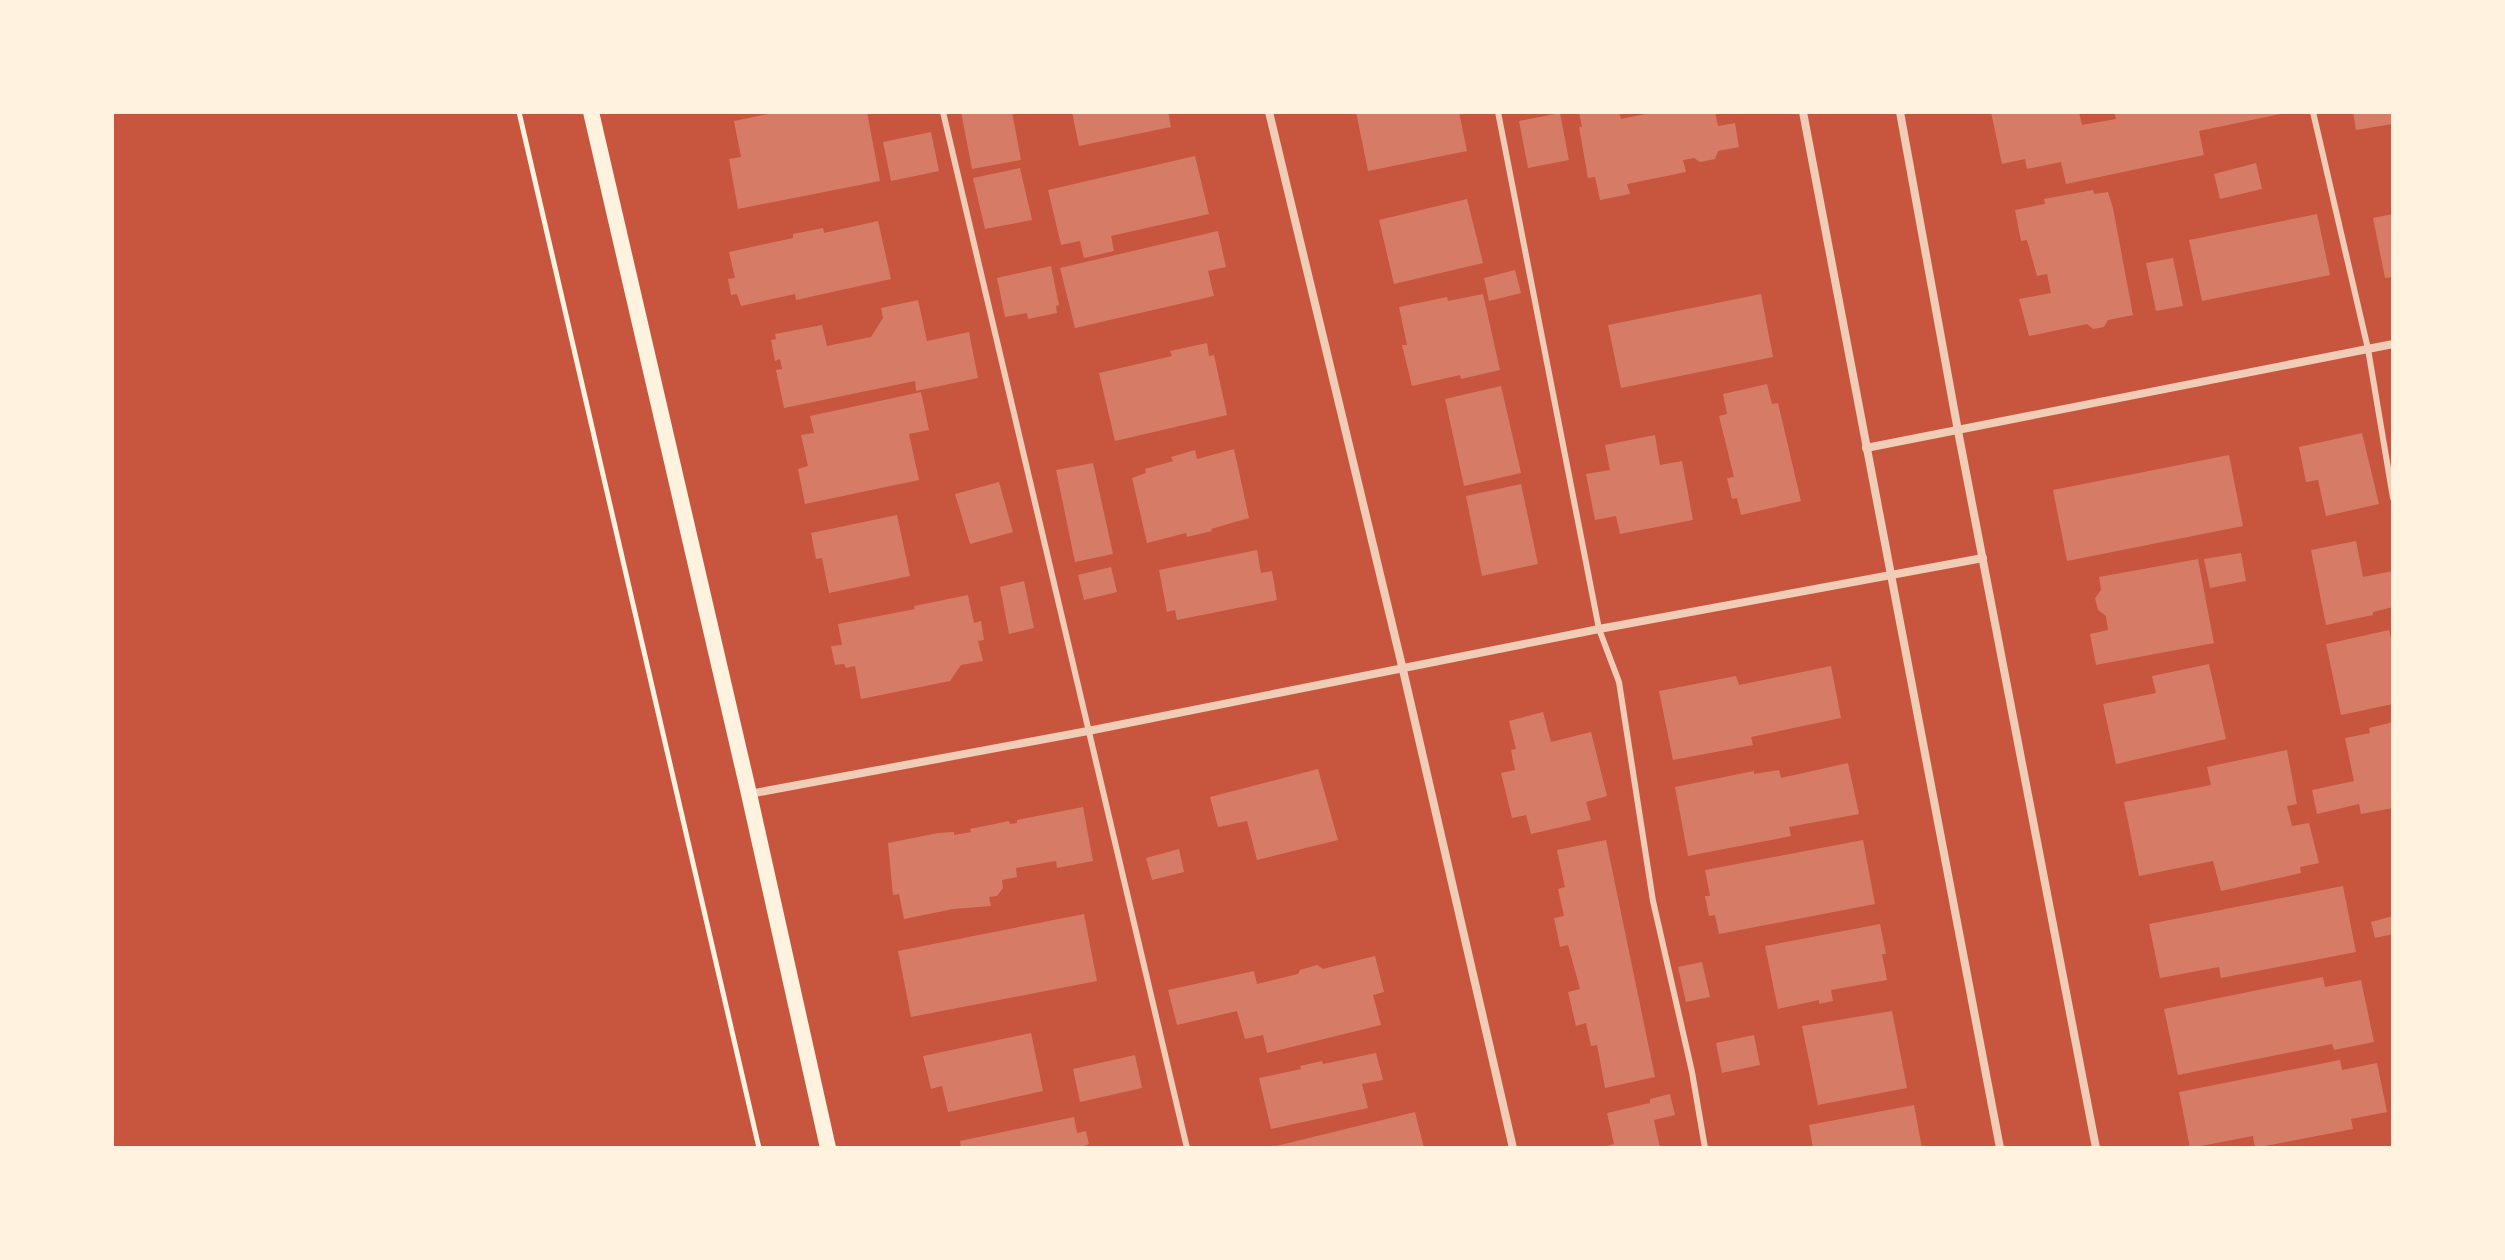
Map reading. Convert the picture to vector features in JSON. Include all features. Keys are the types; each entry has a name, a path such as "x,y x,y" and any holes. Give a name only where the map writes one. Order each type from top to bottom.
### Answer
{"main road":[{"path":"591,112 828,1148"}],"street":[{"path":"1269,112 1403,670 1513,1148"},
{"path":"1803,112 2000,1148"},
{"path":"1900,112 2096,1148"},
{"path":"1866,448 2393,344"},
{"path":"749,794 1983,558"}],"lane":[{"path":"943,112 1187,1148"},
{"path":"1498,112 1599,629 1619,682 1653,901 1692,1072 1705,1148"},
{"path":"2313,112 2368,349 2393,498"}],"path":[{"path":"519,112 759,1148"}],"building":[{"path":"778,112 867,112 880,181 738,209 729,159 741,157 734,121"},
{"path":"961,112 1012,112 1021,160 972,169"},
{"path":"1072,112 1168,112 1171,127 1079,146"},
{"path":"1356,112 1459,112 1467,151 1368,171"},
{"path":"1579,112 1619,112 1621,119 1655,112 1715,112 1718,126 1735,123 1739,147 1718,151 1715,159 1700,162 1694,158 1683,160 1686,172 1627,184 1630,194 1600,200 1595,177 1588,178"},
{"path":"1991,112 2079,112 2082,125 2116,119 2114,112 2285,113 2199,131 2204,155 2066,184 2061,162 2027,169 2025,159 2002,164"},
{"path":"2353,112 2393,112 2393,124 2356,130"},
{"path":"1560,113 1569,160 1528,168 1519,121"},
{"path":"931,132 939,171 891,181 883,142"},
{"path":"1195,156 1209,214 1111,236 1114,251 1084,258 1080,241 1061,245 1048,190"},
{"path":"2256,163 2262,189 2220,199 2214,174"},
{"path":"1020,168 1032,220 985,229 973,178"},
{"path":"2093,190 2094,194 2108,192 2133,315 2108,320 2104,327 2093,329 2087,324 2029,336 2019,299 2051,293 2047,274 2037,276 2027,240 2021,241 2015,210 2045,204 2044,199"},
{"path":"1467,199 1483,263 1394,284 1379,220"},
{"path":"2317,214 2330,275 2202,301 2189,240"},
{"path":"2393,214 2393,277 2385,278 2373,218"},
{"path":"878,221 891,279 796,300 795,294 741,306 737,294 731,295 728,279 735,278 729,252 793,238 793,234 823,228 824,233"},
{"path":"1218,231 1226,267 1208,271 1214,296 1075,328 1060,268"},
{"path":"2173,258 2183,306 2156,311 2146,263"},
{"path":"1051,266 1059,305 1056,306 1057,313 1028,319 1027,313 1005,317 997,278"},
{"path":"1515,270 1521,293 1489,301 1484,278"},
{"path":"1483,294 1500,370 1412,386 1402,345 1407,345 1399,307 1447,297 1448,301"},
{"path":"1761,294 1773,357 1621,388 1608,325"},
{"path":"918,300 927,341 969,332 978,378 916,391 915,381 784,408 776,370 782,369 780,359 775,361 771,340 776,339 775,334 822,325 827,346 871,337 883,318 881,308"},
{"path":"1207,343 1209,356 1214,355 1227,415 1115,441 1099,373 1172,356 1170,351"},
{"path":"1767,384 1772,404 1778,403 1801,501 1741,515 1737,498 1732,499 1727,478 1734,477 1719,416 1727,414 1723,394"},
{"path":"1501,386 1521,473 1464,486 1445,399"},
{"path":"921,392 929,430 909,434 919,480 805,504 798,469 808,466 801,435 814,433 810,416"},
{"path":"2362,433 2379,504 2326,516 2318,480 2306,482 2299,447"},
{"path":"1655,435 1660,465 1682,461 1693,520 1620,534 1616,516 1595,520 1586,474 1610,470 1605,445"},
{"path":"1234,449 1249,518 1212,531 1187,537 1186,533 1147,543 1132,478 1146,473 1145,469 1173,461 1171,457 1195,450 1197,459"},
{"path":"2229,455 2243,526 2067,561 2053,490"},
{"path":"1093,463 1113,554 1075,562 1056,470"},
{"path":"999,482 1013,532 970,544 955,494"},
{"path":"1521,484 1538,564 1482,576 1466,496"},
{"path":"897,515 910,576 829,593 822,558 816,559 811,533"},
{"path":"2356,541 2363,577 2393,571 2393,607 2373,612 2373,615 2326,625 2311,550"},
{"path":"1257,550 1261,573 1272,571 1277,600 1177,620 1175,610 1167,612 1159,570"},
{"path":"2241,553 2246,581 2210,588 2204,559"},
{"path":"2198,559 2214,643 2096,665 2090,634 2108,630 2106,616 2098,610 2095,598 2101,590 2099,577"},
{"path":"1111,567 1117,592 1084,600 1078,575"},
{"path":"1024,581 1034,628 1009,634 1000,587"},
{"path":"968,595 974,623 981,621 984,640 978,641 983,661 961,665 950,681 861,699 855,666 846,668 844,664 835,665 831,646 842,645 838,624"},
{"path":"2389,630 2393,647 2393,704 2341,715 2326,644"},
{"path":"2209,664 2226,739 2116,764 2103,704 2156,693 2152,676"},
{"path":"1831,666 1841,718 1751,737 1753,745 1673,760 1659,691 1736,676 1739,685"},
{"path":"1543,712 1551,742 1591,732 1607,796 1586,802 1591,820 1531,834 1526,815 1512,818 1501,773 1515,770 1511,750 1516,749 1509,721"},
{"path":"2393,722 2393,808 2361,814 2359,804 2317,814 2312,790 2354,781 2345,738 2370,733 2369,728"},
{"path":"2287,750 2297,804 2287,806 2292,826 2309,823 2319,863 2300,867 2301,873 2221,891 2213,861 2139,876 2124,802 2211,785 2207,767"},
{"path":"1848,763 1859,814 1789,827 1791,836 1688,856 1675,787 1754,771 1754,774 1779,770 1781,778"},
{"path":"1318,769 1338,840 1257,860 1247,821 1218,827 1210,797"},
{"path":"1083,807 1093,861 1057,868 1056,861 1016,868 1017,877 1002,880 1003,888 997,896 989,897 991,906 953,909 904,919 899,894 893,895 888,843 938,833 954,832 954,835 971,832 970,829 1009,821 1010,824 1017,823 1017,820"},
{"path":"1606,840 1655,1077 1605,1088 1597,1045 1591,1046 1586,1023 1576,1026 1568,992 1580,989 1568,945 1560,947 1554,918 1564,916 1558,889 1565,887 1557,850"},
{"path":"1863,840 1875,904 1719,934 1715,915 1709,916 1705,896 1710,896 1705,870"},
{"path":"1179,849 1184,872 1152,880 1146,858"},
{"path":"2343,886 2356,952 2221,978 2219,967 2160,978 2149,924"},
{"path":"1084,914 1097,981 911,1017 898,951"},
{"path":"2393,916 2393,934 2375,938 2371,922"},
{"path":"1880,924 1887,980 1831,990 1833,1001 1819,1004 1819,1000 1778,1009 1765,946"},
{"path":"1375,956 1384,992 1373,995 1381,1025 1267,1053 1263,1035 1245,1039 1237,1011 1177,1025 1168,990 1254,971 1257,984 1298,974 1300,970 1317,965 1323,969"},
{"path":"1702,962 1710,997 1686,1002 1678,967"},
{"path":"2323,977 2325,987 2361,980 2374,1042 2334,1050 2332,1044 2178,1075 2164,1009"},
{"path":"1892,1011 1907,1088 1818,1105 1802,1026"},
{"path":"1031,1033 1043,1091 948,1112 942,1086 931,1089 923,1056"},
{"path":"1754,1035 1760,1065 1722,1073 1716,1043"},
{"path":"1376,1053 1383,1080 1362,1084 1368,1108 1271,1129 1259,1078 1322,1061 1323,1064"},
{"path":"1135,1055 1142,1088 1080,1102 1073,1069"},
{"path":"2340,1060 2342,1070 2377,1063 2387,1112 2351,1119 2353,1129 2255,1148 2253,1136 2190,1148 2179,1092"},
{"path":"1670,1094 1675,1115 1654,1120 1660,1148 1600,1148 1614,1144 1607,1113 1650,1103 1650,1099"},
{"path":"1914,1105 1922,1148 1813,1148 1809,1125"},
{"path":"1415,1112 1424,1148 1272,1148 1272,1147"},
{"path":"1074,1117 1077,1133 1086,1131 1089,1144 1079,1148 961,1148 960,1141"}]}
